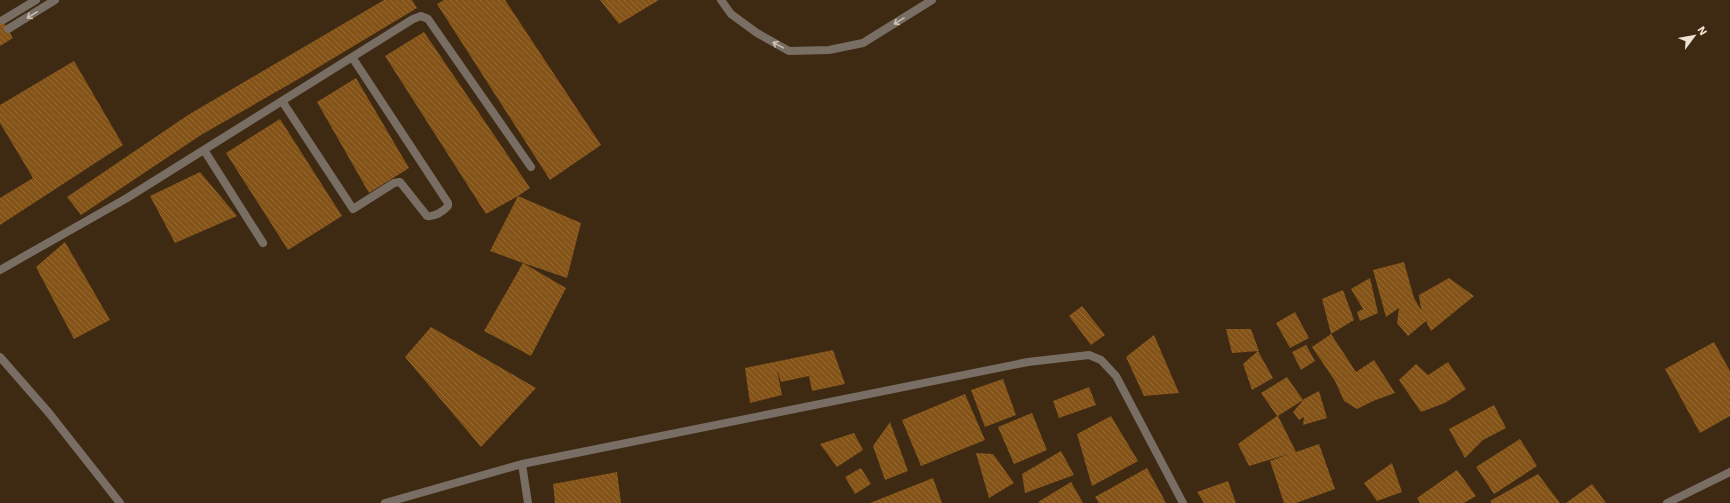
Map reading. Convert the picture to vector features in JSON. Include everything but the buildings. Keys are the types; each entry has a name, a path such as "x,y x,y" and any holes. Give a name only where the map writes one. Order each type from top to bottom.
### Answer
{"street":[{"path":"3,20 36,0"},
{"path":"8,29 55,0"},
{"path":"721,0 731,14 757,33 789,51 829,50 863,43 932,0"},
{"path":"0,270 127,198 413,19 421,16 428,19 531,167"},
{"path":"282,101 353,209 394,183 400,182 426,216 432,216 446,209 448,203 352,57"},
{"path":"204,150 263,243"},
{"path":"385,503 522,464 1028,362 1089,355 1101,360 1116,376 1183,503"},
{"path":"0,357 49,413 120,503"},
{"path":"522,464 528,503"},
{"path":"1667,503 1730,472"}]}
